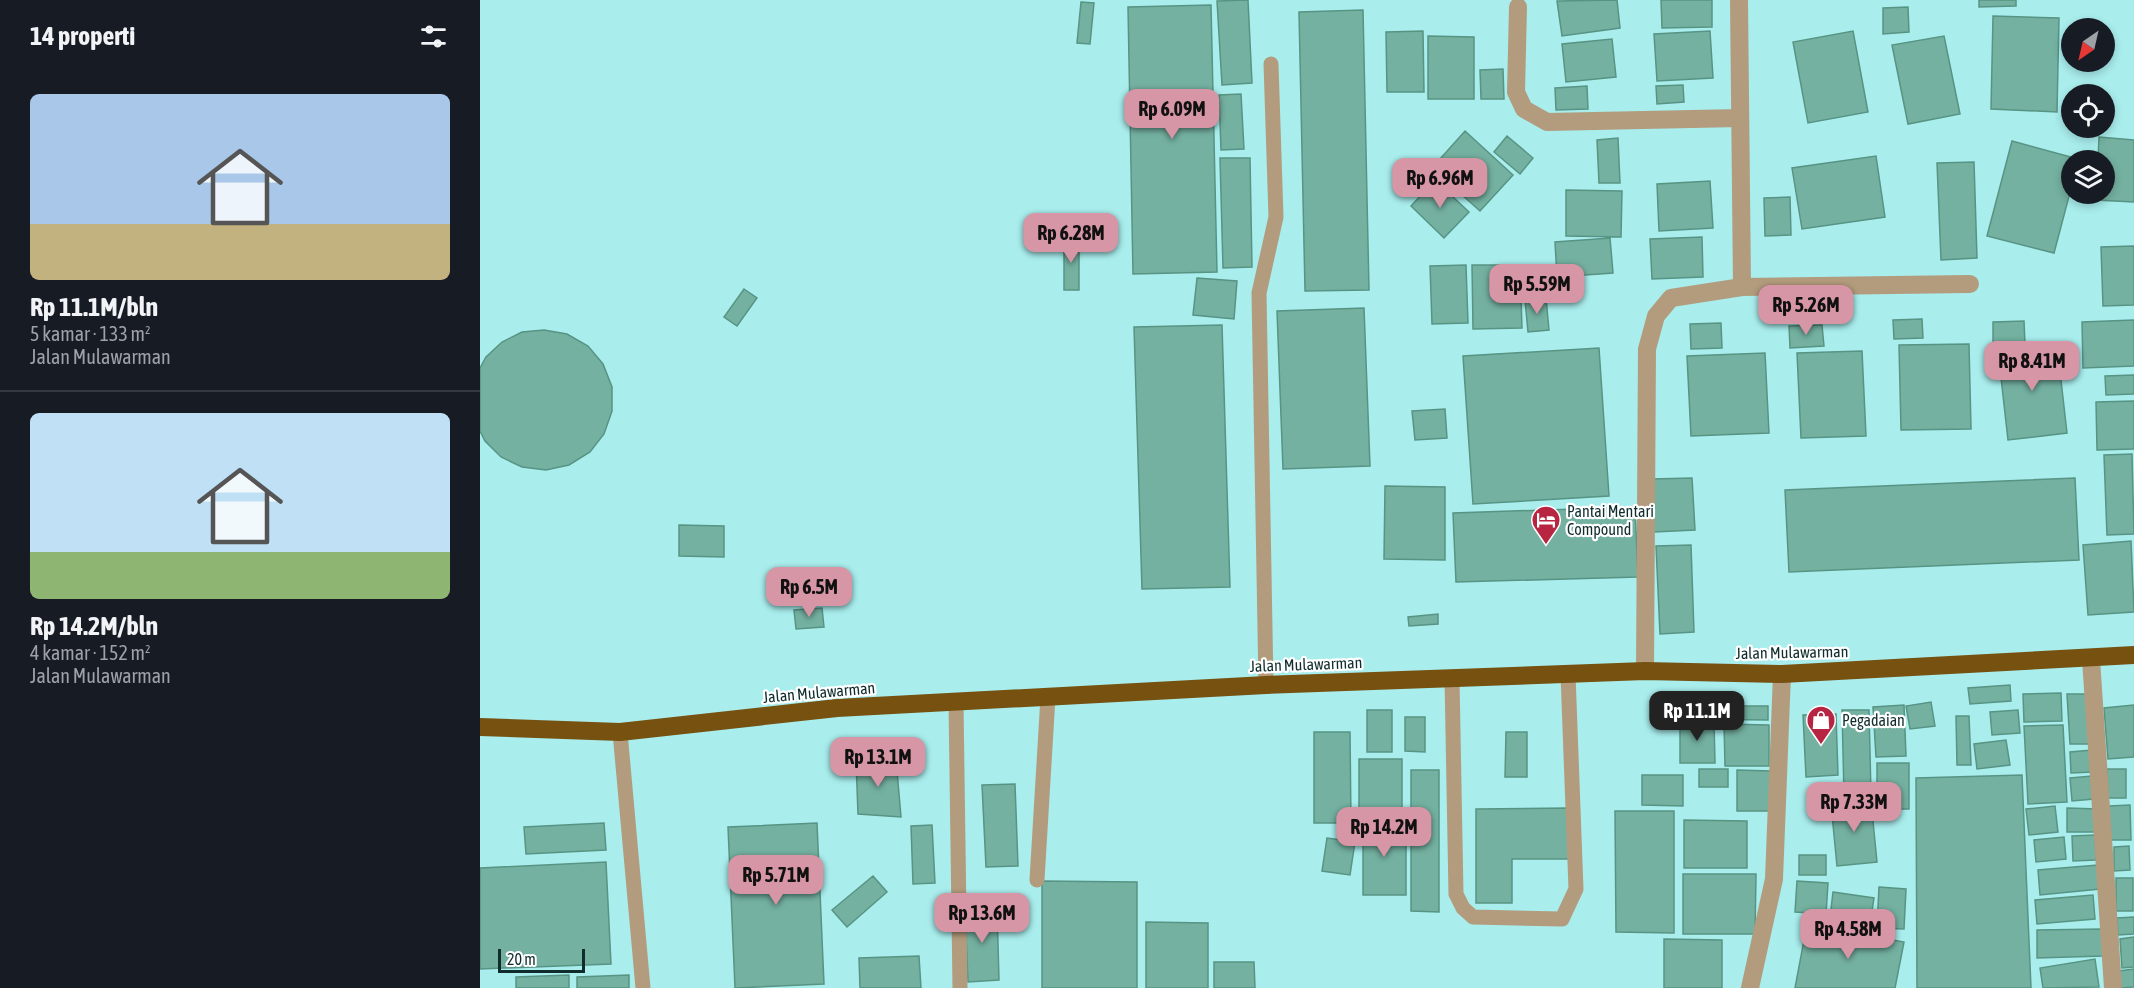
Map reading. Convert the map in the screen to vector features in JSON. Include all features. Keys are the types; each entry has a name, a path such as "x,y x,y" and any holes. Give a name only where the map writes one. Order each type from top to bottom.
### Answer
{"highway":[{"name":"Jalan Mulawarman","path":"485,728 620,732 837,708 1266,685 1645,671 1782,674 2134,655"}],"street":[{"path":"1738,0 1742,286"},
{"path":"1518,7 1515,92 1524,109 1547,122 1740,118"},
{"path":"1645,671 1647,349 1656,316 1671,298 1742,286 1970,284"},
{"path":"2091,659 2113,988"},
{"path":"1750,988 1774,879 1782,674"}],"lane":[{"path":"1266,685 1259,293 1276,217 1271,64"},
{"path":"1452,678 1456,894 1463,909 1473,916 1562,919 1576,889 1568,674"},
{"path":"1037,880 1047,697"},
{"path":"956,702 960,988"},
{"path":"620,732 643,988"}],"building":[{"path":"1248,0 1252,83 1222,85 1217,1"},
{"path":"1617,0 1620,28 1562,36 1557,1"},
{"path":"1661,0 1712,0 1712,27 1662,28"},
{"path":"1979,0 2016,0 2016,6 1979,7"},
{"path":"1081,2 1094,3 1090,44 1077,43"},
{"path":"1211,5 1217,272 1133,274 1128,7"},
{"path":"1908,7 1909,32 1883,34 1883,8"},
{"path":"1363,10 1369,290 1305,291 1299,12"},
{"path":"1993,16 2059,18 2057,112 1991,109"},
{"path":"1423,31 1424,92 1387,92 1386,32"},
{"path":"1710,31 1713,78 1657,81 1654,34"},
{"path":"1853,31 1868,112 1808,123 1793,42"},
{"path":"1428,36 1474,37 1474,99 1428,99"},
{"path":"1944,36 1960,114 1908,124 1892,45"},
{"path":"1612,39 1616,77 1566,82 1562,44"},
{"path":"1503,69 1504,99 1481,99 1480,70"},
{"path":"1683,85 1684,102 1657,104 1656,86"},
{"path":"1587,86 1588,109 1556,110 1555,88"},
{"path":"1241,94 1244,149 1221,150 1219,95"},
{"path":"1465,131 1513,175 1480,211 1432,168"},
{"path":"1507,136 1533,158 1520,174 1494,152"},
{"path":"1618,138 1620,183 1599,183 1597,140"},
{"path":"2099,138 2134,140 2134,202 2115,201 2115,150 2098,150"},
{"path":"2012,141 2061,154 2061,204 2067,204 2054,253 1987,236"},
{"path":"1876,156 1885,217 1802,229 1792,168"},
{"path":"1220,158 1250,158 1252,267 1223,268"},
{"path":"1974,162 1977,258 1941,260 1937,163"},
{"path":"1435,180 1469,212 1444,238 1411,206"},
{"path":"1710,181 1713,228 1659,231 1657,184"},
{"path":"1566,190 1622,191 1621,237 1566,236"},
{"path":"1790,197 1791,235 1765,236 1764,198"},
{"path":"1064,237 1079,238 1079,290 1064,290"},
{"path":"1702,237 1703,277 1652,279 1650,239"},
{"path":"1610,238 1613,273 1557,277 1555,242"},
{"path":"2134,246 2134,305 2103,306 2101,247"},
{"path":"1466,265 1468,323 1432,324 1430,266"},
{"path":"1472,265 1520,265 1522,328 1473,329"},
{"path":"1197,278 1237,281 1234,319 1193,315"},
{"path":"744,289 757,298 737,326 724,317"},
{"path":"1546,298 1549,330 1528,332 1525,300"},
{"path":"1364,308 1370,466 1283,469 1277,311"},
{"path":"1922,319 1923,338 1894,339 1893,320"},
{"path":"2134,320 2134,366 2083,368 2082,322"},
{"path":"2024,321 2025,344 1993,345 1993,322"},
{"path":"1721,323 1722,348 1691,349 1690,324"},
{"path":"1222,325 1230,587 1142,589 1134,327"},
{"path":"1822,325 1824,346 1790,348 1789,326"},
{"path":"544,330 567,334 588,346 603,364 612,387 612,411 604,434 590,452 569,465 546,470 522,467 501,457 485,441 480,431 480,368 486,357 502,342 522,332"},
{"path":"1969,344 1971,429 1901,430 1899,345"},
{"path":"2057,345 2067,433 2008,440 1998,351"},
{"path":"1599,348 1609,496 1473,504 1463,356"},
{"path":"1862,351 1866,436 1801,438 1797,353"},
{"path":"1765,353 1769,433 1691,436 1687,356"},
{"path":"2134,375 2134,394 2106,395 2105,376"},
{"path":"2134,401 2134,449 2097,450 2096,402"},
{"path":"1445,409 1447,438 1415,440 1412,411"},
{"path":"2132,454 2134,534 2107,535 2104,455"},
{"path":"1692,478 1695,530 1654,532 1652,479"},
{"path":"2075,478 2079,560 1789,572 1785,490"},
{"path":"1385,486 1445,487 1445,560 1384,559"},
{"name":"Pantai Mentari Compound","path":"1635,507 1638,577 1456,582 1453,513"},
{"path":"679,525 724,526 724,557 679,556"},
{"path":"2131,541 2134,612 2088,615 2083,545"},
{"path":"1691,545 1694,632 1660,634 1656,546"},
{"path":"822,608 824,627 796,629 794,610"},
{"path":"1438,614 1438,624 1409,626 1408,617"},
{"path":"2010,685 2011,701 1970,704 1968,688"},
{"path":"2061,693 2062,721 2024,722 2023,694"},
{"path":"2067,694 2089,694 2091,744 2070,744"},
{"path":"1931,702 1935,726 1910,729 1906,706"},
{"path":"1904,705 1906,756 1876,757 1873,707"},
{"path":"2134,705 2134,757 2108,759 2104,708"},
{"path":"1681,706 1768,706 1768,720 1681,719"},
{"path":"1367,710 1392,710 1392,752 1367,752"},
{"path":"1842,710 1869,710 1871,794 1844,795"},
{"path":"2018,710 2020,733 1992,735 1990,712"},
{"name":"Pegadaian","path":"1836,714 1838,775 1806,777 1803,715"},
{"path":"1956,716 1969,716 1971,765 1957,765"},
{"path":"1405,717 1425,717 1425,752 1405,751"},
{"path":"1680,720 1714,721 1715,763 1680,763"},
{"path":"1724,724 1769,725 1769,766 1725,766"},
{"path":"2063,725 2067,802 2028,804 2024,726"},
{"path":"1314,732 1350,732 1351,823 1314,823"},
{"path":"1506,732 1527,732 1527,777 1505,777"},
{"path":"2006,740 2010,765 1977,769 1974,744"},
{"path":"2092,750 2093,772 2071,773 2070,752"},
{"path":"896,759 901,817 858,814 856,761"},
{"path":"1359,759 1402,759 1402,816 1359,816"},
{"path":"1877,763 1909,763 1909,809 1877,809"},
{"path":"1699,769 1728,769 1728,787 1699,787"},
{"path":"2107,769 2126,769 2126,798 2108,798"},
{"path":"1411,770 1439,770 1439,912 1411,911"},
{"path":"1737,770 1771,771 1771,811 1737,811"},
{"path":"1642,775 1683,775 1683,806 1642,805"},
{"path":"2022,775 2031,988 1917,988 1916,778"},
{"path":"2092,776 2094,799 2072,801 2070,778"},
{"path":"1015,784 1018,866 986,867 982,785"},
{"path":"1871,801 1877,862 1837,866 1831,804"},
{"path":"2130,805 2131,840 2110,840 2109,806"},
{"path":"2055,806 2058,832 2029,835 2026,809"},
{"path":"1568,808 1569,859 1512,859 1512,903 1476,903 1476,809"},
{"path":"2067,808 2098,809 2098,832 2067,832"},
{"path":"1615,811 1674,811 1674,933 1616,932"},
{"path":"1684,820 1747,821 1747,868 1684,868"},
{"path":"1363,821 1406,822 1406,895 1363,895"},
{"path":"604,823 606,850 526,854 524,827"},
{"path":"817,823 824,984 735,988 728,827"},
{"path":"932,825 935,883 913,884 911,826"},
{"path":"2095,835 2096,860 2073,861 2072,836"},
{"path":"2064,837 2066,859 2036,862 2034,840"},
{"path":"1327,838 1355,842 1350,875 1322,871"},
{"path":"2129,846 2130,870 2114,871 2114,847"},
{"path":"1799,855 1826,855 1826,875 1799,875"},
{"path":"606,862 611,964 480,969 480,868"},
{"path":"2098,865 2100,889 2040,895 2038,870"},
{"path":"1683,874 1756,874 1755,934 1683,934"},
{"path":"873,876 887,892 847,927 832,910"},
{"path":"2116,878 2133,878 2133,911 2116,911"},
{"path":"1042,881 1137,882 1137,988 1042,988"},
{"path":"1797,881 1828,883 1826,914 1795,912"},
{"path":"1879,887 1906,889 1904,929 1877,928"},
{"path":"1833,892 1874,898 1870,924 1830,918"},
{"path":"2093,895 2095,919 2037,924 2035,900"},
{"path":"997,907 999,980 968,982 965,908"},
{"path":"2134,917 2134,934 2118,935 2117,918"},
{"path":"1146,922 1208,923 1208,988 1146,988"},
{"path":"1807,924 1904,942 1895,988 1795,988"},
{"path":"2103,929 2103,956 2037,958 2037,930"},
{"path":"2134,937 2134,967 2122,968 2120,939"},
{"path":"1664,939 1722,940 1722,988 1664,988"},
{"path":"919,956 921,988 860,988 859,958"},
{"path":"2095,959 2099,987 2043,988 2040,968"},
{"path":"1214,962 1254,962 1255,988 1214,988"},
{"path":"2134,969 2134,987 2121,988 2119,971"},
{"path":"569,975 569,988 516,988 516,977"},
{"path":"629,975 629,988 577,988 577,977"}],"place":[{"name":"Pantai Mentari Compound","path":"1546,546"},
{"name":"Pegadaian","path":"1821,746"}]}
